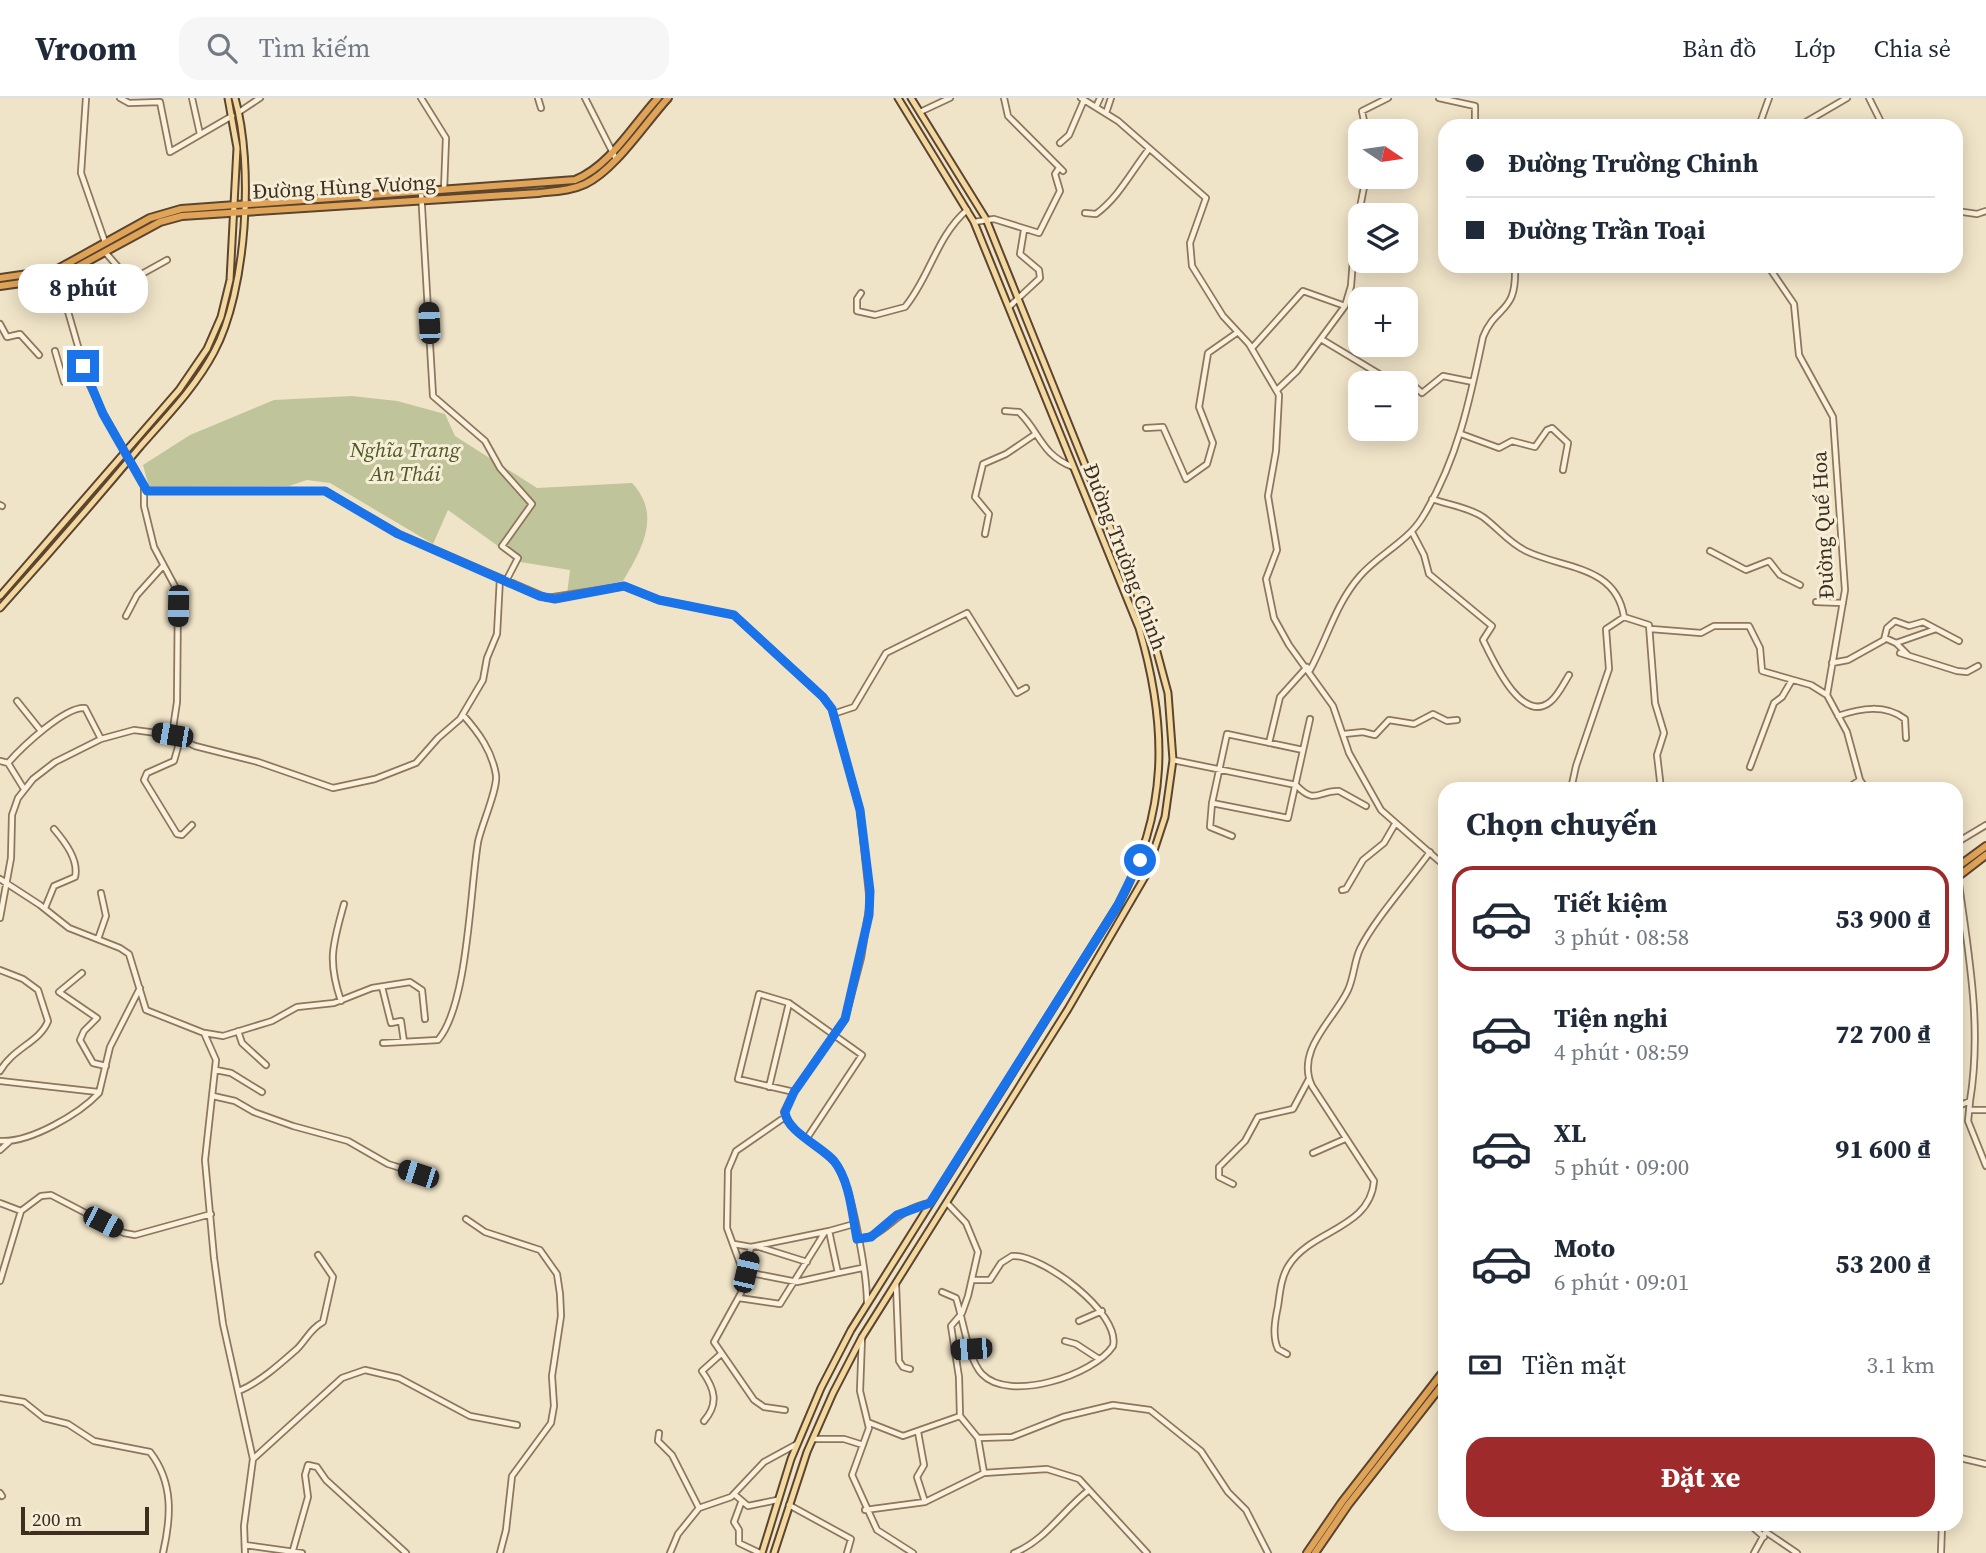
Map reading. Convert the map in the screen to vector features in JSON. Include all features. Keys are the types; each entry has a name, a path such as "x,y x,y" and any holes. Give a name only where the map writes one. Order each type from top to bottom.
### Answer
{"highway":[{"name":"Đường Hùng Vương","path":"0,286 57,274 160,222 182,216 243,206 566,182 589,174 658,98"},
{"name":"Đường Hùng Vương","path":"243,206 422,200 568,190 593,180 668,98"},
{"name":"Đường Hùng Vương","path":"0,278 57,274 157,215 181,209 234,207"},
{"path":"1963,863 1986,846"},
{"path":"1963,876 1986,855"},
{"path":"1307,1553 1350,1491 1438,1378"},
{"path":"1315,1553 1348,1505 1438,1390"}],"main road":[{"path":"0,608 194,382 221,336 237,283 245,161 237,120 228,98"},
{"path":"0,596 152,422 192,371 218,325 230,280 237,162 235,98"},
{"name":"Đường Trường Chinh","path":"761,1553 777,1500 821,1388 867,1304 1123,896 1143,852 1154,814 1161,760 1152,673 1139,628 974,222 898,98"},
{"name":"Đường Trường Chinh","path":"774,1553 788,1504 813,1439 862,1338 1133,902 1162,831 1173,760 1170,713 1161,659 1150,625 1021,300 986,219 911,98"},
{"path":"152,422 158,426"},
{"path":"1158,715 1170,713"},
{"path":"1123,896 1133,902"},
{"path":"905,1243 917,1251"}],"street":[{"path":"86,98 81,173 106,243"},
{"path":"120,98 133,104 160,102 170,152 200,134 237,120 260,98"},
{"path":"192,98 200,134"},
{"path":"421,98 446,138 444,190"},
{"path":"538,98 541,108"},
{"path":"585,98 615,159"},
{"path":"920,111 950,98"},
{"path":"974,222 986,219 1010,222 1036,234 1041,231 1060,191 1055,174 1061,169 1008,116 1004,98"},
{"path":"1096,107 1100,98"},
{"path":"1106,113 1111,98"},
{"path":"1364,119 1362,112 1388,98"},
{"path":"1439,98 1475,106 1475,119"},
{"path":"1760,119 1769,98"},
{"path":"1811,119 1847,98"},
{"path":"1869,98 1880,119"},
{"path":"1060,143 1069,135 1082,99 1106,113 1206,198 1190,243 1191,264 1202,287 1251,348 1277,390 1280,402 1268,496 1277,550 1266,586 1278,627 1333,706 1349,753 1371,795 1395,824 1438,860"},
{"path":"1085,213 1096,214 1116,197 1127,175 1149,149"},
{"path":"1277,390 1297,371 1345,306 1364,189"},
{"path":"421,191 433,396 485,441 500,468 532,504 502,546 518,558 506,581"},
{"path":"861,293 857,299 857,311 875,315 905,307 952,224 968,210"},
{"path":"1963,212 1986,211"},
{"path":"1010,306 1021,300 1041,275 1039,270 1020,254 1024,230"},
{"path":"105,252 131,280 132,287 116,298"},
{"path":"131,280 167,260"},
{"path":"1269,743 1279,699 1308,669 1346,593 1369,566 1412,532 1432,499 1461,434 1486,331 1513,298 1515,273"},
{"name":"Đường Quế Hoa","path":"1773,273 1794,304 1799,355 1833,417 1844,573 1843,603 1827,695"},
{"path":"57,274 88,381 125,454 149,492 325,491 398,534 539,596 555,599 624,586 659,600 734,615 823,697 833,715 860,810 870,903 851,1002 836,1035 786,1105 785,1117"},
{"path":"1251,348 1303,290 1345,306"},
{"path":"0,324 8,337 20,334 38,355"},
{"path":"1146,428 1163,427 1186,479 1207,464 1213,438 1199,407 1205,365 1210,350 1238,332"},
{"path":"1321,339 1374,371"},
{"path":"55,351 64,382 88,381"},
{"path":"1418,389 1422,393 1443,376 1473,382"},
{"path":"1005,411 1021,413 1034,435 1062,463 1074,467"},
{"path":"1461,434 1499,448 1512,440 1535,447 1547,430 1552,428 1568,443 1563,470"},
{"path":"985,534 989,514 975,497 983,464 1006,454 1034,435"},
{"path":"145,488 146,517 163,566 178,592 177,702 172,735"},
{"path":"1432,499 1480,515 1528,552 1568,563 1601,578 1615,594 1624,617 1651,629 1701,633 1714,626 1749,626 1759,648 1762,671 1811,685 1827,695 1847,732 1860,780 1857,782"},
{"path":"1412,532 1424,555 1429,574 1492,625 1483,640 1495,668 1514,692 1531,705 1539,707 1551,701 1569,675"},
{"path":"1710,551 1746,570 1769,561 1780,575 1800,585"},
{"path":"126,616 137,595 163,566"},
{"path":"0,918 11,858 12,815 24,789 55,762 101,739 134,730 172,735 180,740 334,788 375,779 416,763 463,715 483,680 487,659 498,634 500,579"},
{"path":"1816,602 1843,603"},
{"path":"833,715 855,707 886,653 968,613 1017,693 1026,688"},
{"path":"1573,782 1609,669 1606,629 1624,617"},
{"path":"1831,663 1848,660 1885,638 1887,628 1895,621 1909,626 1923,622 1959,641"},
{"path":"1651,629 1655,703 1664,733 1657,755 1660,782"},
{"path":"1896,643 1937,629"},
{"path":"1885,638 1896,643 1912,659"},
{"path":"1900,653 1912,659 1967,672 1978,666"},
{"path":"1750,766 1774,703 1782,697 1792,680"},
{"path":"17,701 41,731"},
{"path":"8,763 41,731 82,707 101,739"},
{"path":"1838,716 1855,711 1888,710 1905,719 1906,738"},
{"path":"1344,734 1363,732 1376,735 1389,720 1413,724 1433,714 1447,721 1457,720"},
{"path":"383,1044 433,1043 447,1026 456,998 472,912 478,844 496,780 483,739 463,715"},
{"path":"1212,803 1288,818 1310,719"},
{"path":"1232,836 1210,827 1212,803 1227,734 1303,750"},
{"path":"180,740 174,761 147,773 144,779 177,834 182,835 192,825"},
{"path":"1173,760 1296,785 1304,794 1314,797 1339,790 1366,806"},
{"path":"0,761 8,763 24,789"},
{"path":"1342,890 1346,889 1363,860 1384,844 1395,824"},
{"path":"1963,839 1986,825"},
{"path":"45,908 54,886 75,877 76,869 64,841 54,829"},
{"path":"1233,1184 1219,1177 1219,1167 1245,1141 1258,1116 1293,1109 1308,1079 1308,1060 1320,1032 1348,990 1361,947 1430,852"},
{"path":"0,879 45,908 69,929 129,954 141,988 144,1006 149,1012 204,1033 220,1036 276,1019 297,1007 341,1001 382,987 410,982 419,986 425,1019"},
{"path":"98,939 106,916 101,893"},
{"path":"341,1001 332,971 336,936 344,904"},
{"path":"1963,918 1975,1007 1976,1055 1968,1121 1986,1166"},
{"path":"0,970 23,979 38,990 48,1021 37,1038 25,1042 0,1070"},
{"path":"82,972 60,992 97,1018 83,1031 80,1040 93,1063 106,1066"},
{"path":"382,987 391,1023 401,1022 404,1042"},
{"path":"0,1150 10,1142 48,1128 99,1093 110,1047 141,988"},
{"path":"794,1092 740,1081 738,1073 756,998 761,995 789,1003 861,1054 862,1058 807,1138"},
{"path":"769,1087 789,1003"},
{"path":"237,1031 242,1042 266,1065"},
{"path":"204,1033 215,1057 216,1070 205,1160 223,1324 253,1459 244,1553"},
{"path":"1976,1055 1986,1053"},
{"path":"216,1070 231,1073 262,1092"},
{"path":"1287,1354 1278,1349 1275,1334 1286,1271 1301,1253 1356,1218 1373,1186 1372,1177 1308,1079"},
{"path":"0,1082 99,1093"},
{"path":"213,1096 234,1101 254,1112 293,1126 348,1141 388,1164 433,1178"},
{"path":"1963,1104 1970,1101"},
{"path":"1969,1110 1986,1110"},
{"path":"785,1117 839,1170 854,1224 867,1304"},
{"path":"745,1274 727,1228 726,1187 733,1156 740,1147 785,1117"},
{"path":"1312,1153 1345,1139"},
{"path":"0,1141 10,1142"},
{"path":"0,1280 21,1210 41,1196 51,1195 124,1233 135,1235 211,1214"},
{"path":"0,1203 21,1210"},
{"path":"857,1239 871,1237 897,1215 930,1203"},
{"path":"947,1203 966,1223 977,1247 972,1280 961,1313 951,1326 960,1416 978,1438 984,1473"},
{"path":"466,1219 485,1232 540,1250 557,1274 560,1294 558,1343 552,1376 553,1414 547,1432 512,1476 506,1530 500,1553"},
{"path":"753,1247 854,1224"},
{"path":"738,1298 778,1306 797,1282 827,1231"},
{"path":"827,1231 838,1273"},
{"path":"810,1235 818,1245"},
{"path":"734,1244 807,1262"},
{"path":"753,1247 738,1298 715,1340 721,1354 744,1381 754,1400 764,1406 785,1410"},
{"path":"239,1391 256,1383 298,1347 307,1332 323,1322 333,1277 318,1255"},
{"path":"942,1292 955,1297 971,1349 984,1376 997,1384 1016,1386 1054,1381 1099,1359 1112,1349 1115,1342 1113,1328 1102,1311 1070,1285 1021,1256 1004,1260 990,1280 972,1280"},
{"path":"745,1274 797,1282 863,1268"},
{"path":"896,1284 899,1361 903,1367 910,1369"},
{"path":"1079,1321 1102,1311"},
{"path":"862,1338 860,1391 869,1423 852,1472 865,1510 881,1535 913,1553"},
{"path":"1065,1341 1076,1344 1099,1359"},
{"path":"955,1350 971,1349"},
{"path":"704,1422 713,1408 715,1396 702,1371 721,1354"},
{"path":"253,1459 342,1378 365,1370 399,1378 470,1416 517,1425"},
{"path":"0,1398 24,1402 44,1418 68,1424 94,1441 150,1452 165,1479 169,1496 170,1520 163,1553"},
{"path":"978,1438 1012,1437 1063,1417 1113,1405 1150,1410 1201,1451 1228,1492 1247,1510 1268,1553"},
{"path":"869,1423 899,1436 918,1432 960,1416"},
{"path":"918,1432 924,1465 917,1477 925,1502"},
{"path":"659,1433 658,1442 672,1455 699,1508"},
{"path":"813,1439 844,1438 863,1445"},
{"path":"670,1553 678,1534 699,1508 734,1494 764,1462 798,1443"},
{"path":"1963,1459 1986,1464"},
{"path":"293,1550 308,1497 305,1475 308,1465 317,1467 326,1480 406,1553"},
{"path":"865,1510 925,1502 984,1473 1046,1469 1074,1476 1147,1553"},
{"path":"1014,1553 1029,1547 1046,1533 1063,1511 1089,1490"},
{"path":"734,1494 741,1503 748,1506 777,1500"},
{"path":"741,1503 734,1522 739,1530 739,1544 761,1553"},
{"path":"788,1504 851,1539 847,1553"},
{"path":"1760,1531 1797,1553"},
{"path":"1754,1553 1766,1531"},
{"path":"1941,1553 1942,1531"},
{"path":"244,1545 302,1553"}],"green space":[{"name":"Nghĩa Trang An Thái","path":"352,396 397,401 445,414 455,436 537,488 632,483 646,507 646,532 637,557 623,581 567,594 570,570 520,562 448,510 433,544 330,483 307,480 289,486 149,487 143,465 190,435 274,400"}],"route":[{"path":"83,366 103,414 149,492 325,491 398,534 539,596 555,599 624,586 659,600 734,615 823,697 832,709 860,810 870,903 861,958 845,1019 786,1105 785,1117 835,1163 847,1192 857,1239 871,1237 905,1210 930,1203 1118,905 1140,860"}]}
